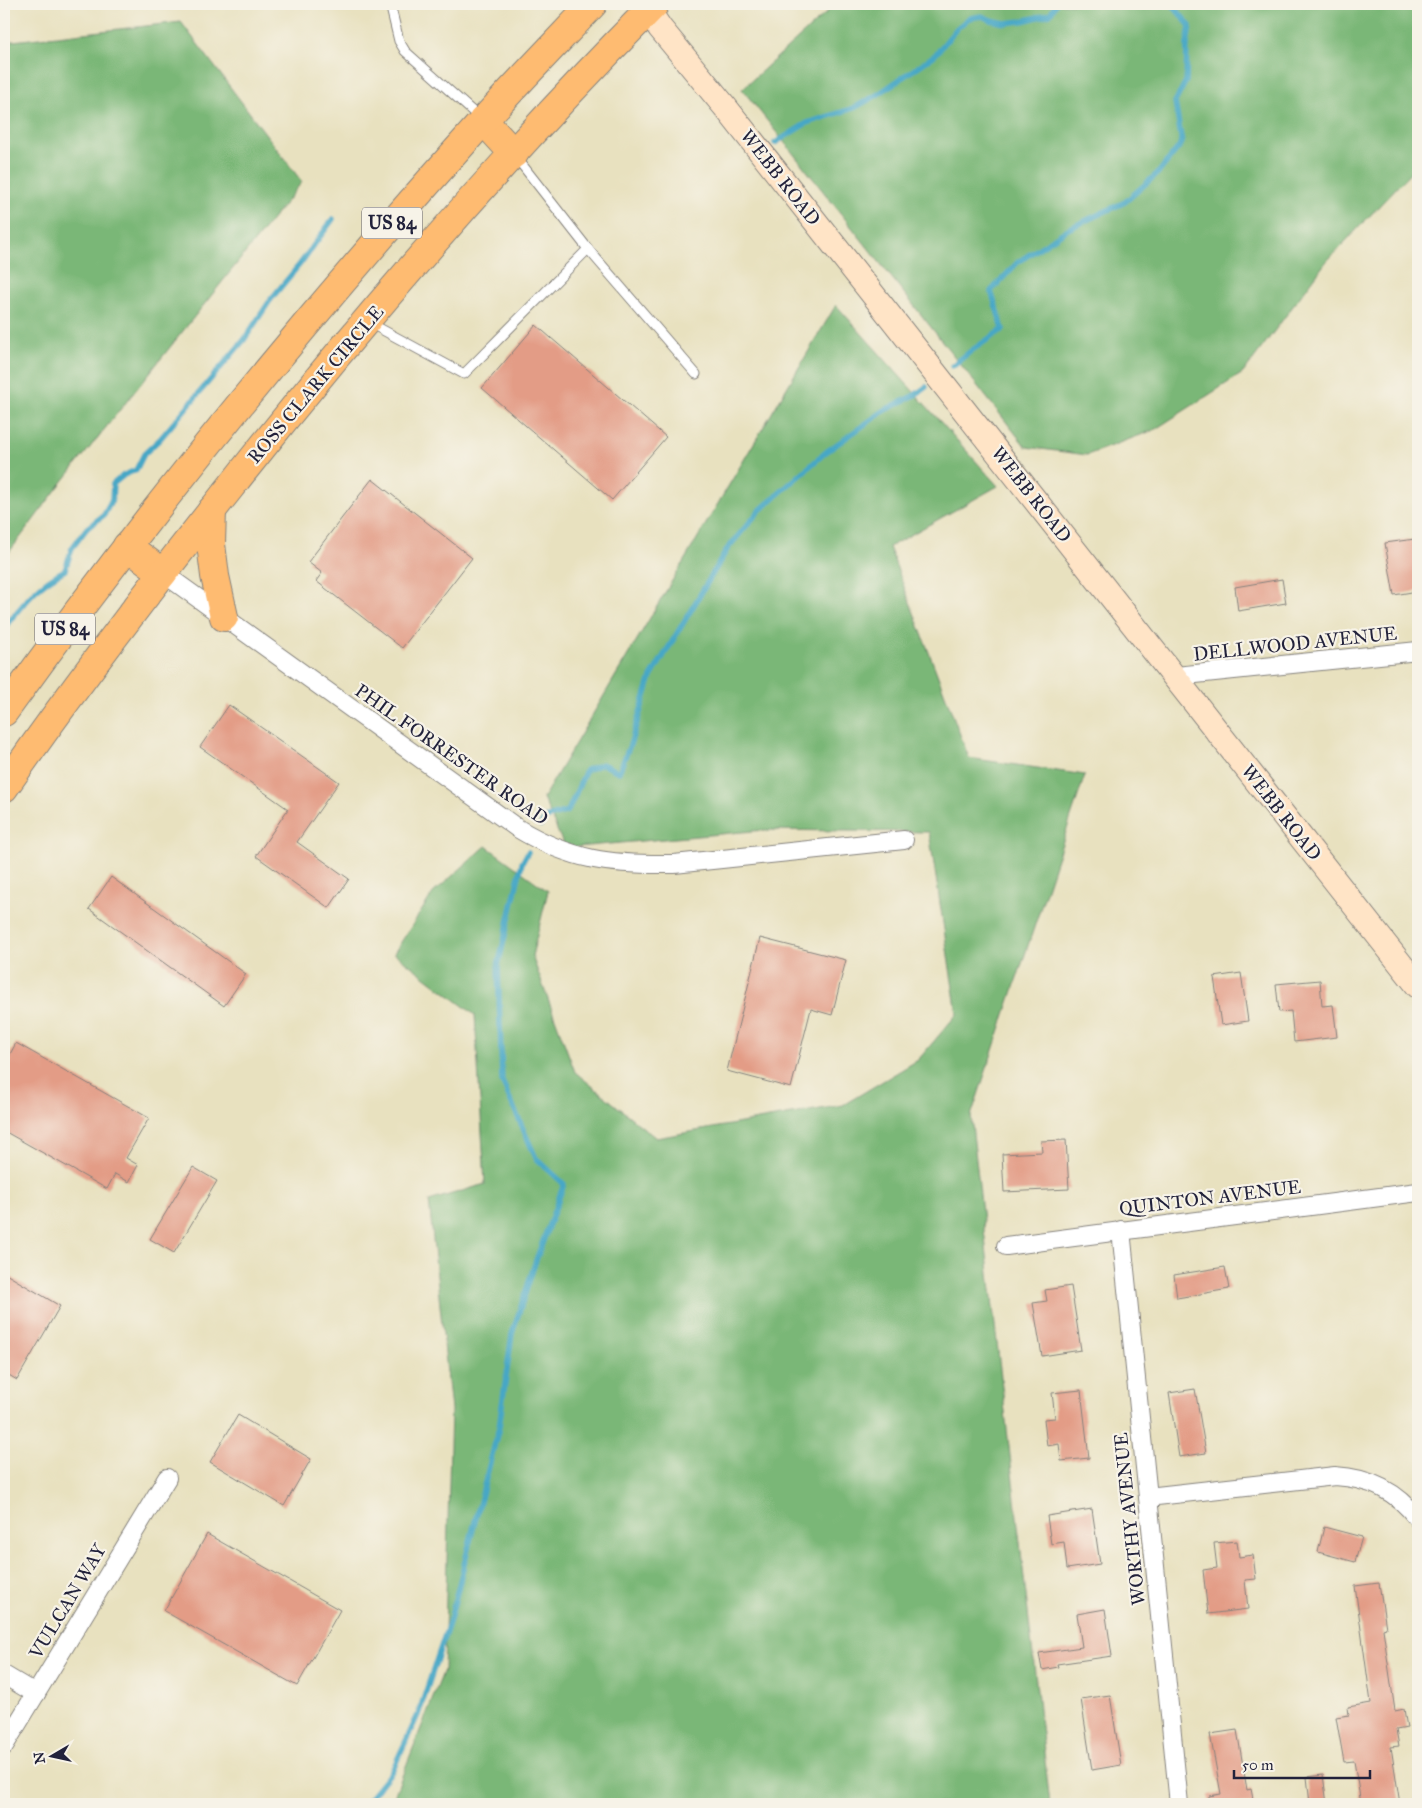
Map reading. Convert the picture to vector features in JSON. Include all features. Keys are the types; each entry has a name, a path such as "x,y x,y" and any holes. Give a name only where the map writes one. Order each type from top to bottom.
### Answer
{"highway":[{"name":"US 84","path":"4,712 127,546 282,353 368,251 483,120 593,4"},
{"name":"ROSS CLARK CIRCLE","path":"4,788 124,622 212,510 366,321 514,154 649,6"},
{"path":"483,120 514,154"},
{"path":"212,510 211,544 214,576 224,617"},
{"path":"127,546 163,573"}],"street":[{"name":"WEBB ROAD","path":"649,6 660,28 726,108 1176,676 1418,986"},
{"name":"PHIL FORRESTER ROAD","path":"163,573 517,828 540,842 565,852 602,862 674,864 904,840"},
{"name":"DELLWOOD AVENUE","path":"1176,676 1418,651"},
{"name":"QUINTON AVENUE","path":"1006,1246 1418,1192"},
{"name":"WORTHY AVENUE","path":"1121,1230 1179,1804"},
{"path":"1148,1497 1335,1476 1349,1477 1363,1480 1389,1491 1400,1499 1418,1519"},
{"name":"VULCAN WAY","path":"4,1746 167,1478"},
{"path":"4,1675 36,1694"}],"lane":[{"path":"390,4 399,41 405,51 483,120"},
{"path":"514,154 588,249 696,374"},
{"path":"366,321 464,374 588,249"}],"green space":[{"path":"836,4 1418,4 1418,165 1326,262 1243,373 1154,430 1087,455 1026,447 742,89"},
{"path":"181,22 302,182 56,490 4,559 4,42"},
{"path":"836,305 998,486 889,547 969,758 1085,775 971,1116 1050,1804 391,1804 444,1670 451,1410 429,1201 485,1184 475,1015 394,953 433,893 486,846 548,891 532,956 575,1072 656,1138 843,1105 918,1060 957,1014 929,832 764,830 565,848 543,798"}],"building":[{"path":"536,325 666,437 612,500 482,388"},
{"path":"372,479 472,558 402,648 316,581 322,573 308,562"},
{"path":"1415,539 1418,557 1418,591 1394,595 1385,543"},
{"path":"1282,579 1286,603 1238,611 1235,587"},
{"path":"229,705 339,782 297,842 349,879 329,908 256,856 288,809 200,747"},
{"path":"111,877 246,974 224,1006 89,909"},
{"path":"760,938 846,960 832,1015 811,1009 791,1088 727,1071"},
{"path":"1241,973 1248,1021 1221,1025 1214,977"},
{"path":"1320,980 1322,1006 1333,1005 1337,1037 1294,1042 1291,1011 1279,1012 1276,984"},
{"path":"16,1043 149,1118 126,1158 138,1165 129,1182 115,1174 107,1189 4,1131 4,1052 9,1056"},
{"path":"1066,1140 1069,1189 1004,1192 1002,1154 1042,1152 1041,1141"},
{"path":"193,1167 217,1181 174,1253 150,1239"},
{"path":"1225,1267 1229,1289 1177,1298 1174,1275"},
{"path":"4,1273 60,1306 17,1380 4,1372"},
{"path":"1071,1286 1081,1350 1042,1356 1033,1303 1047,1301 1045,1290"},
{"path":"1195,1389 1206,1453 1179,1457 1169,1393"},
{"path":"1081,1390 1089,1458 1061,1461 1059,1444 1047,1446 1044,1419 1055,1418 1052,1393"},
{"path":"238,1415 311,1459 284,1506 210,1462"},
{"path":"1092,1509 1100,1564 1067,1569 1064,1542 1051,1544 1047,1516"},
{"path":"1324,1527 1362,1537 1355,1562 1318,1552"},
{"path":"207,1534 340,1610 297,1686 164,1611"},
{"path":"1237,1541 1239,1557 1253,1555 1256,1579 1245,1580 1248,1609 1208,1614 1203,1570 1217,1568 1214,1543"},
{"path":"1379,1583 1386,1628 1383,1629 1395,1711 1404,1709 1407,1728 1396,1730 1399,1746 1391,1747 1400,1804 1361,1804 1354,1761 1344,1762 1336,1717 1349,1715 1348,1707 1371,1703 1355,1586"},
{"path":"1105,1609 1112,1656 1057,1664 1058,1667 1042,1670 1039,1653 1082,1647 1077,1614"},
{"path":"1110,1695 1121,1765 1092,1770 1081,1699"},
{"path":"1237,1730 1247,1790 1251,1789 1254,1804 1209,1804 1209,1796 1221,1794 1210,1734"},
{"path":"1323,1775 1327,1804 1310,1804 1307,1777"}],"waterway":[{"path":"775,143 807,123 854,108 877,95 935,55 957,28 969,18 982,16 1005,23 1022,21 1050,14 1056,4"},
{"path":"952,366 1003,329 991,291 1018,262 1068,229 1125,202 1159,172 1182,143 1175,102 1186,81 1187,44 1190,26 1174,7 1174,4"},
{"path":"4,628 38,589 65,570 72,548 87,528 104,515 112,499 113,484 124,475 136,470 144,454 160,439 244,340 271,299 333,219"},
{"path":"541,825 545,818 568,811 586,770 602,764 619,772 630,745 651,677 728,548 759,511 826,452 885,410 915,395 926,387"},
{"path":"365,1804 392,1771 418,1715 450,1620 499,1427 512,1334 536,1260 564,1184 536,1158 502,1081 498,966 522,863 528,852"}]}
